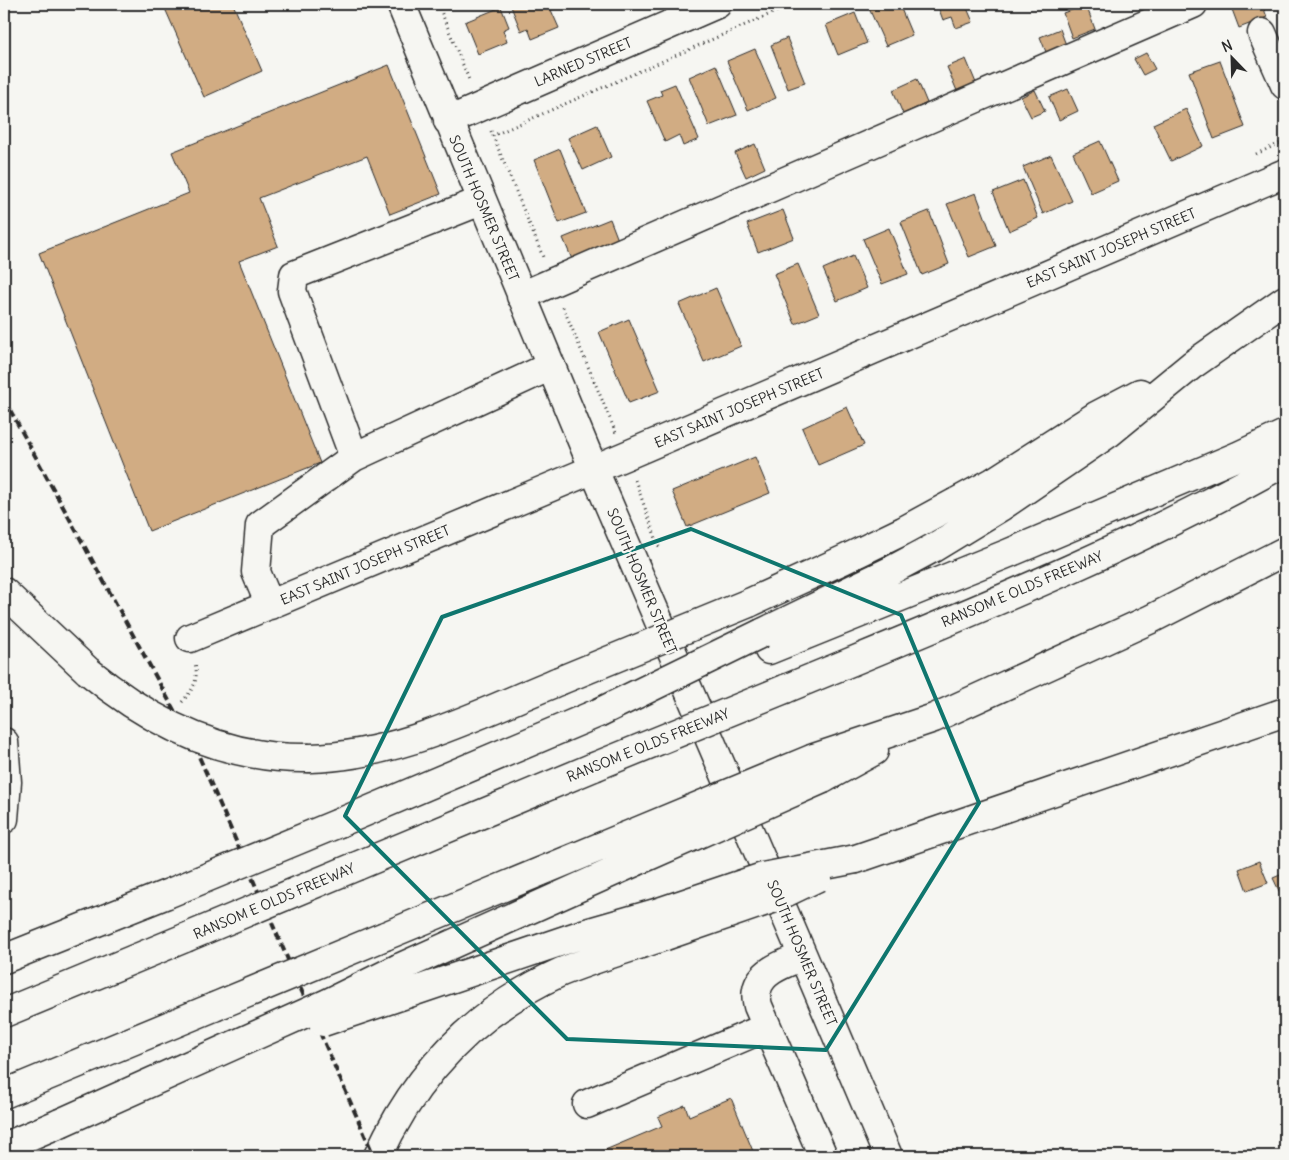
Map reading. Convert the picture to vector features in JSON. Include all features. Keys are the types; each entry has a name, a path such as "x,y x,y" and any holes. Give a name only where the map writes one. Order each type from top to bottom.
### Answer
{"main road":[{"name":"SOUTH HOSMER STREET","path":"401,4 594,470 888,1156"},
{"name":"LARNED STREET","path":"448,121 717,4"},
{"path":"521,296 1193,4"},
{"path":"1262,33 1285,85"},
{"name":"EAST SAINT JOSEPH STREET","path":"190,638 594,470 1285,173"},
{"path":"354,457 292,291 294,275 482,202"},
{"path":"765,642 973,524 1067,463 1109,434 1192,365 1285,300"},
{"path":"4,592 88,671 138,708 170,727 195,738 270,756 310,758 352,755 394,746 426,736 749,603 843,560 903,531 1012,470 1096,416 1192,365"},
{"path":"270,605 256,572 260,525 354,457 551,366"},
{"path":"4,959 339,823 765,642 1009,553 1238,456 1285,434"},
{"name":"RANSOM E OLDS FREEWAY","path":"4,1013 1084,564 1160,528 1285,462"},
{"path":"60,1123 328,1003 398,968 635,862 819,769 1151,619 1285,551"},
{"path":"378,1156 403,1109 437,1062 466,1033 495,1010 541,982 660,924 764,877 856,859 1285,712"},
{"path":"4,742 8,782 4,819"},
{"path":"4,1094 624,837 819,769"},
{"path":"4,1146 337,1017 566,940 660,924"},
{"path":"803,956 769,972 760,982 756,992 758,1006 823,1156"},
{"path":"587,1104 767,1027"}],"path":[{"path":"438,4 625,456 659,548"},
{"path":"492,136 793,4"},
{"path":"180,703 193,689 197,671 190,638"}],"highlighted area":[{"path":"691,529 901,615 979,803 826,1050 567,1039 345,816 442,617"}],"building":[{"path":"163,4 233,4 262,71 204,97"},
{"path":"510,4 561,4 561,6 551,10 559,28 532,39 528,28 521,31"},
{"path":"867,4 899,4 912,35 886,46"},
{"path":"937,4 979,4 967,8 973,22 956,28 952,17 943,20"},
{"path":"1230,4 1262,4 1267,17 1239,28"},
{"path":"1086,5 1095,29 1072,38 1063,13"},
{"path":"501,7 509,27 503,30 507,42 478,54 465,22"},
{"path":"855,13 867,43 838,55 826,25"},
{"path":"1060,29 1066,45 1046,52 1040,37"},
{"path":"787,38 805,83 788,89 771,45"},
{"path":"755,49 776,98 748,110 727,61"},
{"path":"1146,53 1155,69 1143,75 1134,59"},
{"path":"966,59 976,83 957,91 947,67"},
{"path":"1220,61 1245,127 1214,139 1189,72"},
{"path":"389,65 441,194 390,214 367,156 259,198 278,246 239,261 320,463 149,531 39,253 189,193 172,152"},
{"path":"716,65 737,115 709,126 689,77"},
{"path":"917,79 927,103 903,114 893,90"},
{"path":"675,84 699,139 683,146 679,135 665,142 647,101 662,95 660,90"},
{"path":"1068,89 1078,111 1059,120 1049,97"},
{"path":"1035,90 1045,111 1031,117 1021,97"},
{"path":"1186,109 1203,146 1171,161 1153,124"},
{"path":"597,125 611,157 583,170 568,138"},
{"path":"1100,141 1118,181 1091,193 1073,153"},
{"path":"755,144 765,168 746,177 735,153"},
{"path":"560,149 586,213 559,223 534,160"},
{"path":"1051,155 1072,201 1043,214 1023,167"},
{"path":"1023,180 1038,218 1009,231 993,192"},
{"path":"976,193 996,246 969,257 947,204"},
{"path":"783,210 794,238 758,252 747,224"},
{"path":"929,211 949,264 922,275 901,222"},
{"path":"610,219 620,245 574,264 563,238"},
{"path":"889,228 908,274 882,284 863,239"},
{"path":"853,256 867,288 837,301 823,269"},
{"path":"798,264 819,314 795,324 774,274"},
{"path":"716,288 741,346 704,362 679,304"},
{"path":"629,319 660,391 629,403 599,332"},
{"path":"847,407 864,445 818,465 802,428"},
{"path":"755,457 770,493 687,527 672,491"},
{"path":"1259,861 1268,883 1247,891 1239,869"},
{"path":"1285,873 1285,896 1282,897 1273,878"},
{"path":"731,1098 755,1156 591,1156 662,1126 658,1117 685,1105 689,1116"}],"railway":[{"path":"4,399 197,752 374,1156"}]}
